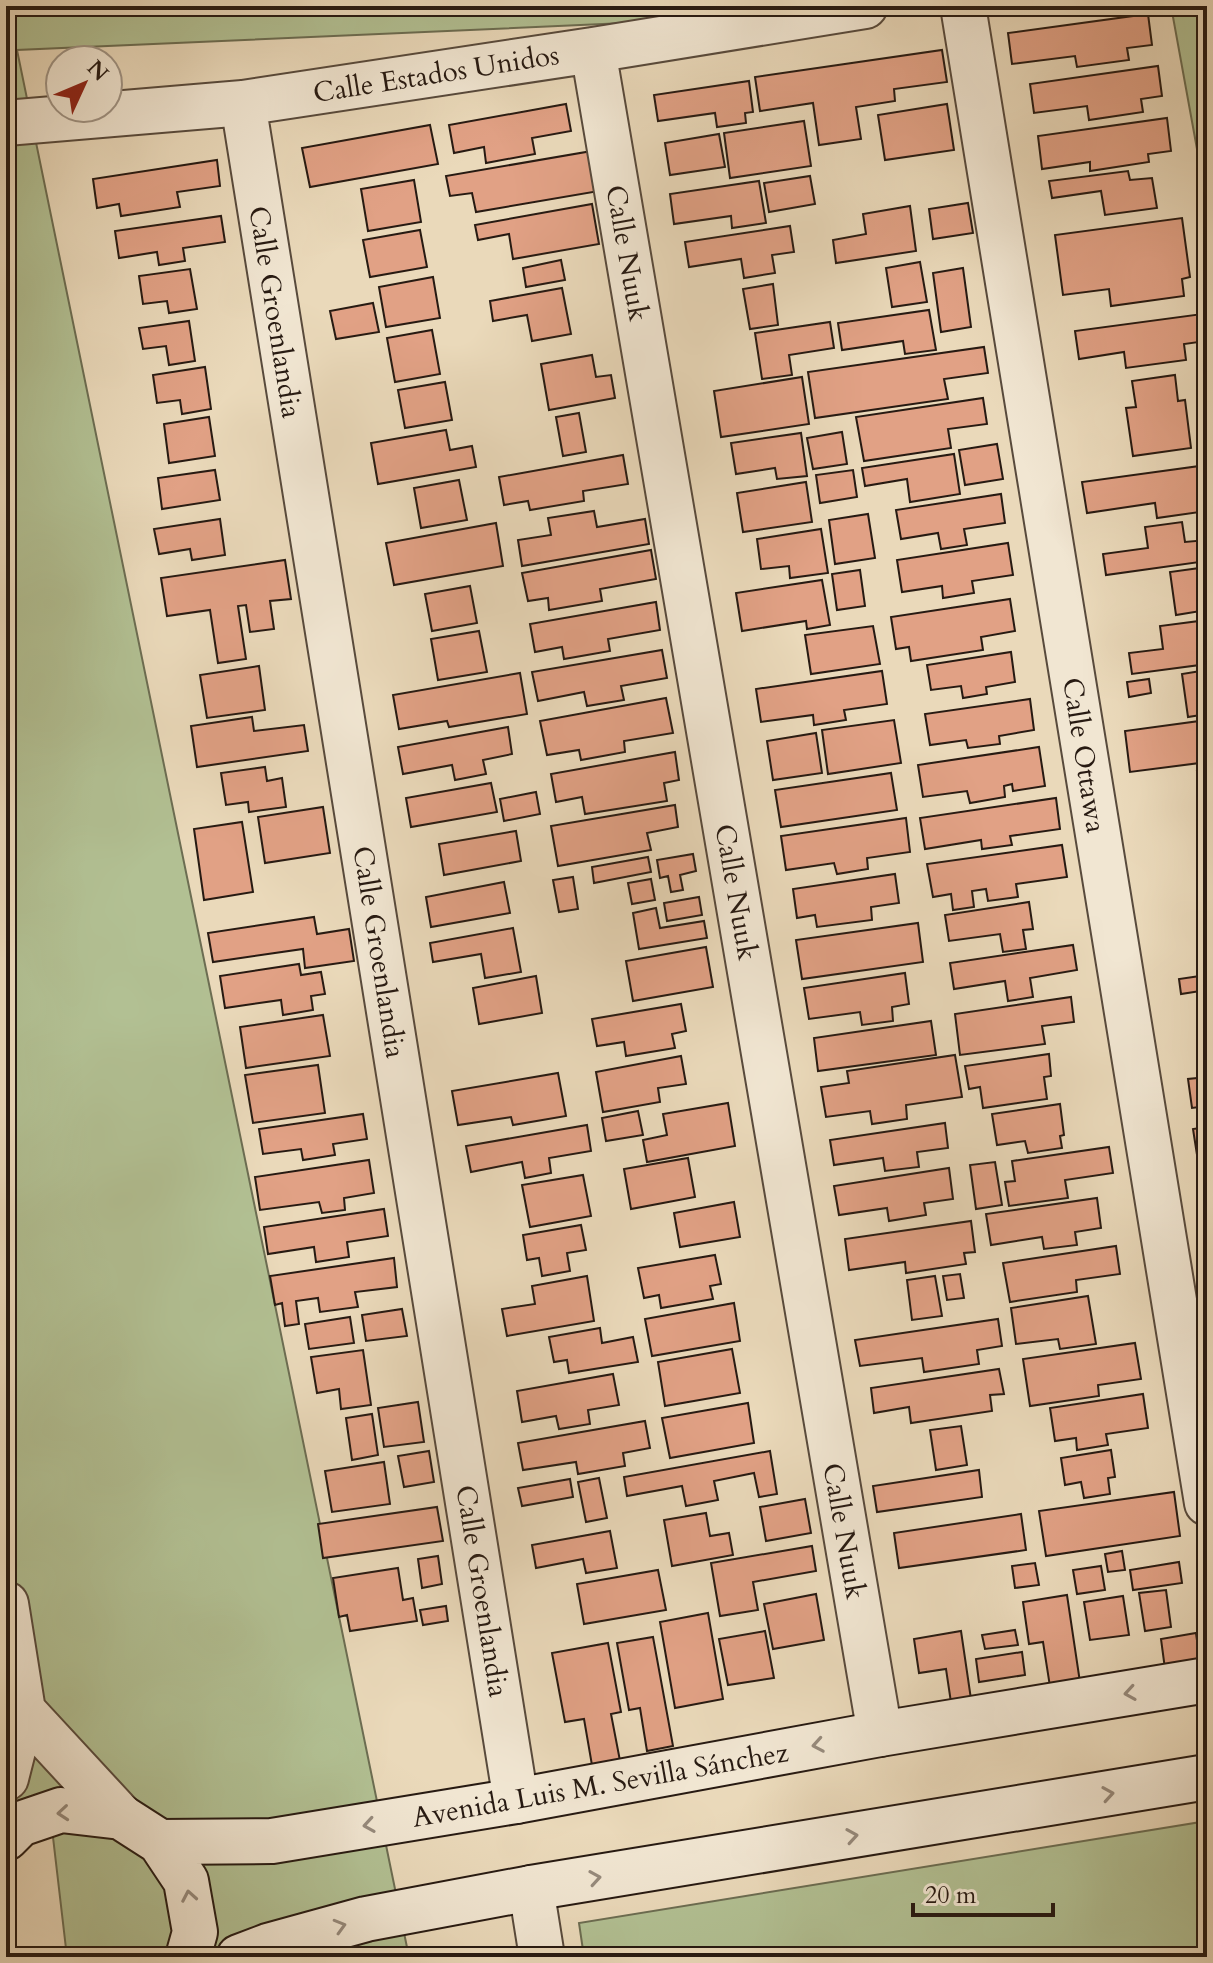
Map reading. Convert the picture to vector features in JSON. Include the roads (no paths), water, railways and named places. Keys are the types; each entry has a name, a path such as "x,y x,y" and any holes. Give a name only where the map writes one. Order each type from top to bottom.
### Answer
{"street":[{"name":"Calle Estados Unidos","path":"6,123 243,103 865,6"},
{"name":"Calle Ottawa","path":"963,6 1207,1503"},
{"name":"Calle Nuuk","path":"593,50 880,1734"},
{"name":"Calle Groenlandia","path":"243,103 516,1801"},
{"path":"6,1604 23,1711 6,1778"},
{"name":"Avenida Luis M. Sevilla Sánchez","path":"160,1842 272,1841 1207,1680"},
{"path":"23,1711 121,1817 160,1842 186,1881 195,1932 188,1957"},
{"path":"239,1957 366,1919 531,1888 1207,1777"},
{"path":"6,1838 20,1824 61,1810 121,1817"},
{"path":"531,1888 542,1957"}]}
